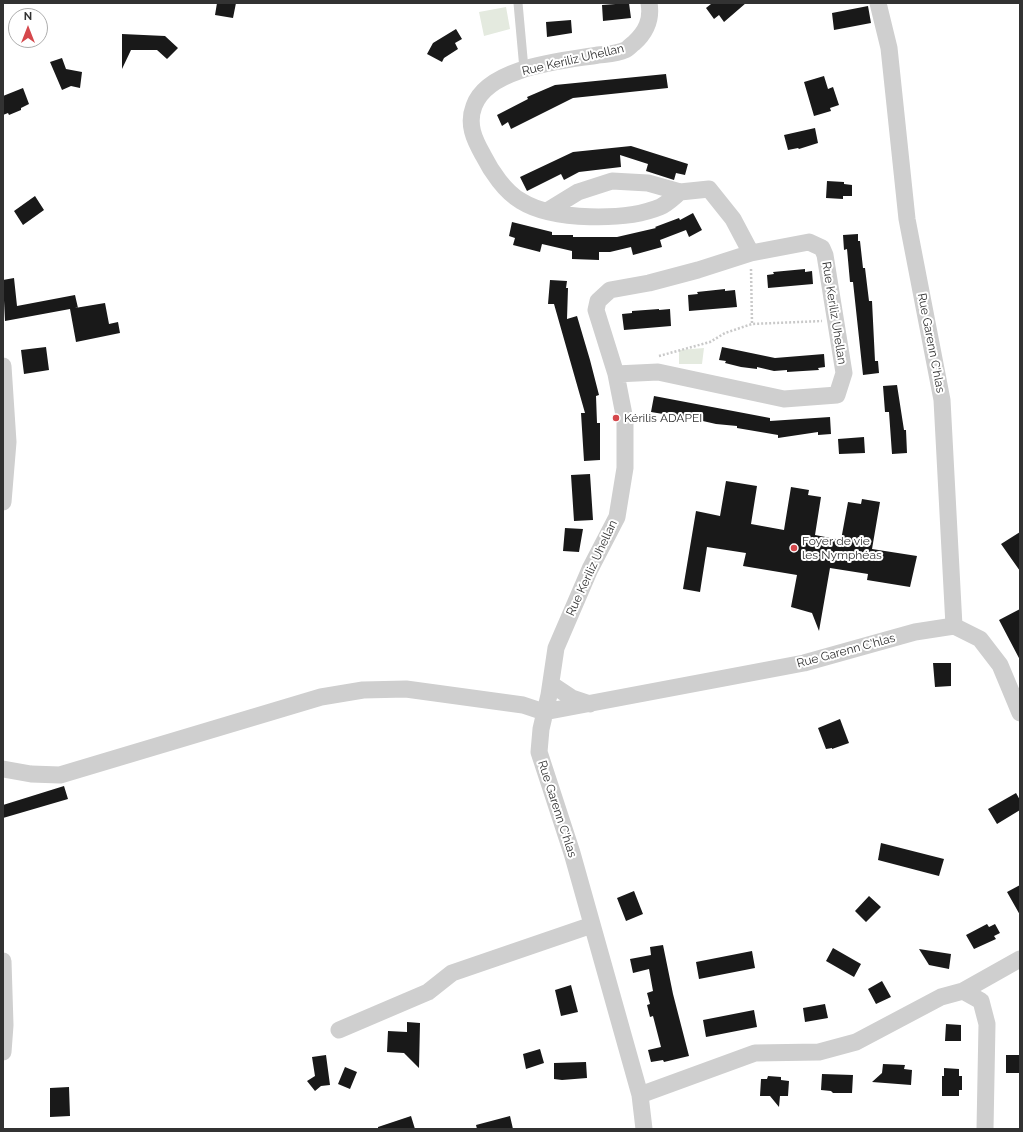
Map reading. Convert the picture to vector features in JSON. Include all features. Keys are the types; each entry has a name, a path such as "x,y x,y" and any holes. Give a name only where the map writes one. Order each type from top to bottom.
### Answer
{"street":[{"name":"Rue Keriliz Uhellan","path":"649,3 651,13 644,34 625,50 524,69 492,84 478,96 473,107 470,124 474,138 486,160 505,186 521,201 546,211 604,217 635,214 662,206 680,192"},
{"name":"Rue Garenn C'hlas","path":"644,1129 640,1095 592,925 539,752 544,712 804,663 915,632 954,626 942,400 907,219 889,48 878,3"},
{"path":"546,211 578,192 612,181 648,183 680,192 710,189 734,219 751,253"},
{"name":"Rue Keriliz Uhellan","path":"544,712 551,684 556,648 590,569 617,517 625,468 625,420 616,374 596,310 598,301 610,290 649,283 698,270 751,253 809,242 822,248 825,255 844,373 837,395 784,399 658,372 616,374"},
{"path":"3,366 8,442 3,502"},
{"path":"954,626 980,639 1000,665 1020,713"},
{"path":"551,684 572,698 590,704"},
{"path":"3,769 31,774 60,775 321,698 363,690 406,689 523,705 544,712"},
{"path":"339,1030 428,992 452,973 592,925"},
{"path":"640,1095 755,1053 819,1052 856,1042 941,997 963,991 1020,959"},
{"path":"3,961 5,1025 3,1052"},
{"path":"963,991 981,1001 987,1024 984,1129"}],"lane":[{"path":"518,3 524,69"}],"path":[{"path":"751,253 752,324"},
{"path":"656,356 710,342 725,332 752,324 836,320"}],"shaded area":[{"path":"506,7 510,29 484,36 479,12"},
{"path":"704,348 702,364 679,364 679,350"}],"building":[{"path":"217,3 236,3 233,18 215,15"},
{"path":"629,3 631,18 603,21 602,5"},
{"path":"710,3 746,3 724,22 719,15 714,19 706,8 711,4"},
{"path":"868,6 871,23 834,30 832,13"},
{"path":"571,20 572,33 547,37 546,22"},
{"path":"456,29 462,39 455,43 458,49 444,58 442,62 427,54 433,43"},
{"path":"122,34 165,36 178,48 167,59 157,50 131,50 122,69"},
{"path":"62,58 66,69 82,72 80,88 71,86 62,90 50,62"},
{"path":"666,74 668,88 573,98 511,129 508,122 502,126 497,115 528,99 527,97 555,85"},
{"path":"824,76 828,89 833,87 839,105 830,108 831,111 814,116 804,82"},
{"path":"23,88 29,104 21,108 21,110 9,115 8,113 3,115 3,96"},
{"path":"815,128 818,143 799,149 788,150 784,135"},
{"path":"631,146 688,164 685,175 676,173 674,180 646,171 648,164 620,155 621,167 579,172 564,180 561,174 527,191 520,177 573,152"},
{"path":"827,181 844,182 844,184 852,185 852,196 843,196 843,199 826,198"},
{"path":"35,196 44,210 23,225 14,211"},
{"path":"693,213 702,230 689,237 686,230 660,240 662,247 633,255 631,247 610,252 599,252 599,260 572,259 572,251 542,244 540,252 513,245 515,238 509,236 512,222 552,232 552,235 573,235 573,237 617,237 656,228 655,227 679,218 680,220"},
{"path":"858,234 863,268 865,268 869,301 872,301 875,361 878,361 879,373 863,375 853,282 850,282 847,249 844,250 843,235"},
{"path":"805,269 805,272 812,271 813,284 768,288 767,275 774,274 773,272"},
{"path":"14,278 17,306 75,295 78,308 105,303 109,324 118,322 120,333 76,342 70,309 5,321 3,280"},
{"path":"550,280 567,281 567,319 577,316 590,360 599,395 596,396 597,423 600,423 600,460 584,461 581,413 585,413 554,304 548,304"},
{"path":"725,289 725,291 735,290 737,307 689,311 688,295 698,294 697,292"},
{"path":"670,309 671,326 624,330 622,314 632,313 632,311"},
{"path":"46,347 49,370 24,374 21,350"},
{"path":"722,347 775,358 824,354 825,367 818,368 819,370 787,372 787,370 774,371 757,367 757,369 741,367 719,360"},
{"path":"897,385 904,430 906,430 907,453 892,454 889,412 885,412 883,386"},
{"path":"654,396 770,418 770,421 830,417 831,434 818,435 818,432 778,438 778,435 737,428 737,426 716,424 663,412 663,414 651,412"},
{"path":"864,437 865,453 839,454 838,439"},
{"path":"590,474 593,520 574,521 571,475"},
{"name":"Foyer de vie les Nymphéas","path":"726,481 757,486 751,524 784,530 791,487 809,490 808,495 821,497 815,535 841,540 848,502 861,504 862,499 880,502 872,549 917,556 910,587 867,580 868,574 830,568 819,631 812,613 791,607 797,575 743,566 746,553 707,547 700,592 683,589 696,511 720,516"},
{"path":"565,528 583,529 579,552 563,551"},
{"path":"1020,532 1020,571 1001,544"},
{"path":"1020,609 1020,660 999,620"},
{"path":"933,663 951,663 951,686 935,687"},
{"path":"840,719 849,743 832,749 826,749 818,728"},
{"path":"64,786 68,799 3,818 3,805"},
{"path":"1016,793 1020,800 1020,810 997,824 988,809"},
{"path":"881,843 944,859 939,876 878,860"},
{"path":"1020,885 1020,915 1007,892"},
{"path":"634,891 643,914 626,921 617,898"},
{"path":"869,896 881,907 866,922 855,911"},
{"path":"987,924 989,927 995,924 1000,933 994,936 996,939 974,949 966,935"},
{"path":"663,945 673,994 689,1056 664,1062 663,1060 651,1062 648,1050 661,1047 653,1016 650,1017 647,1005 650,1004 647,993 653,991 649,969 633,973 630,959 651,955 650,947"},
{"path":"833,948 861,964 854,977 826,961"},
{"path":"919,949 951,954 949,969 929,965"},
{"path":"752,951 755,968 699,979 696,962"},
{"path":"882,981 891,997 876,1004 868,989"},
{"path":"571,985 578,1012 561,1016 555,990"},
{"path":"825,1004 828,1018 805,1022 803,1008"},
{"path":"754,1010 757,1027 706,1037 703,1020"},
{"path":"407,1022 420,1023 419,1068 404,1053 387,1052 388,1031 407,1032"},
{"path":"946,1024 961,1025 961,1041 945,1041"},
{"path":"540,1049 544,1063 526,1069 523,1054"},
{"path":"326,1055 330,1085 321,1086 315,1091 307,1081 315,1076 312,1057"},
{"path":"1006,1055 1020,1055 1020,1073 1006,1073"},
{"path":"586,1062 587,1078 562,1080 554,1079 554,1063"},
{"path":"883,1064 905,1065 904,1069 912,1070 911,1085 872,1082 882,1073"},
{"path":"345,1067 357,1072 350,1089 338,1084"},
{"path":"944,1068 959,1069 959,1076 962,1076 962,1090 959,1090 959,1096 942,1096 942,1076 944,1076"},
{"path":"822,1074 853,1075 852,1093 833,1093 831,1091 821,1090"},
{"path":"768,1076 781,1077 781,1080 789,1081 788,1096 780,1096 779,1107 770,1096 760,1096 761,1079 767,1079"},
{"path":"69,1087 70,1116 50,1117 50,1088"},
{"path":"411,1116 415,1129 378,1129 378,1127"},
{"path":"510,1116 513,1129 477,1129 476,1125"}],"place":[{"name":"Kérilis ADAPEI","path":"616,418"},
{"name":"Foyer de vie les Nymphéas","path":"794,548"}]}
